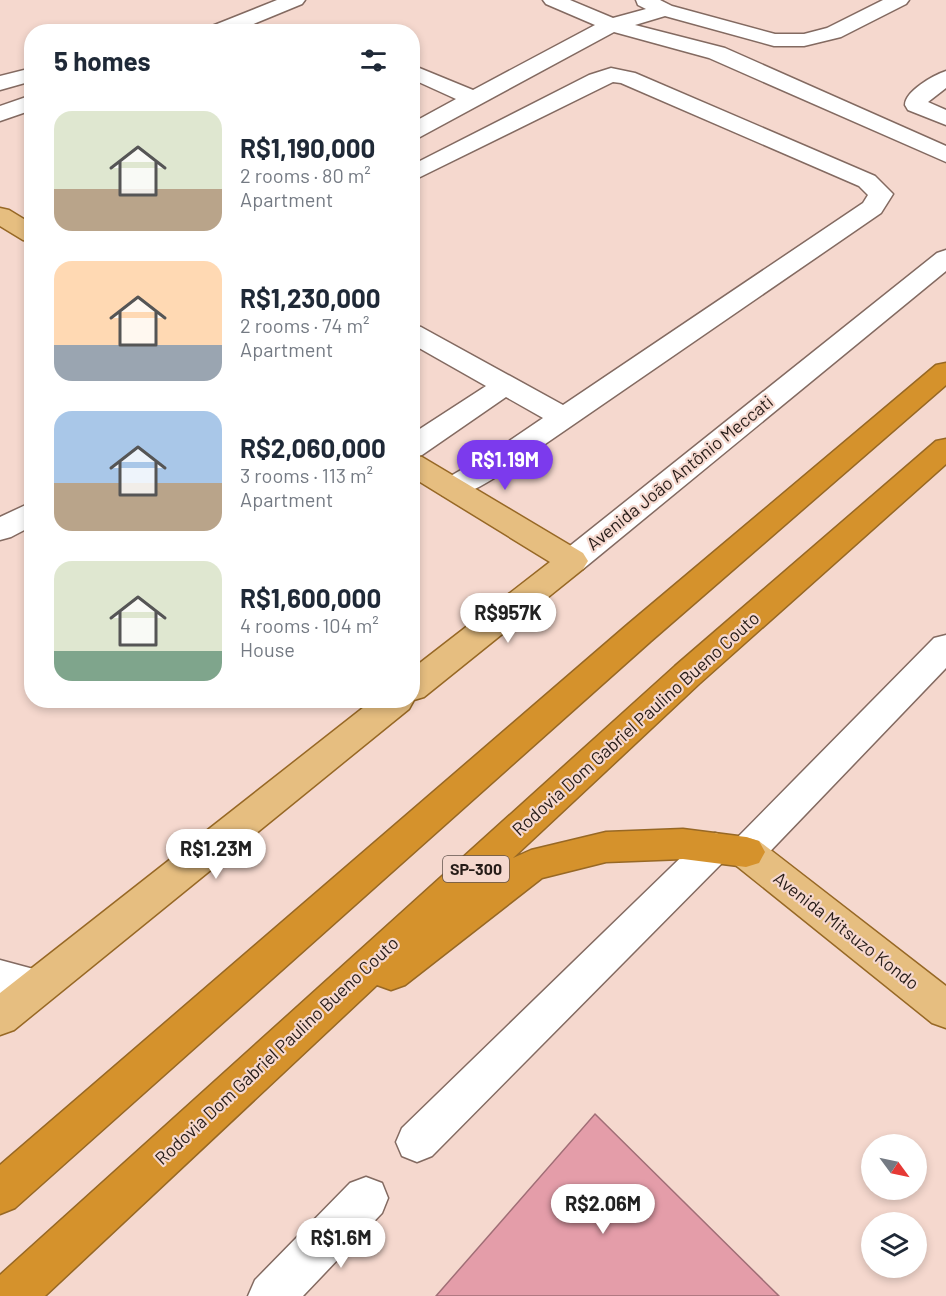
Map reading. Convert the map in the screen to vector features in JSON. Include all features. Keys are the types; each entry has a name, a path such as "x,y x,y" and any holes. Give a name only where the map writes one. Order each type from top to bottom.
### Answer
{"highway":[{"path":"0,1193 630,641 946,371"},
{"name":"Rodovia Dom Gabriel Paulino Bueno Couto","path":"11,1296 687,675 946,448"},
{"path":"218,1105 531,865 606,847 683,844 730,850"}],"main road":[{"path":"0,215 24,230"},
{"path":"420,469 572,561"},
{"name":"Avenida João Antônio Meccati","path":"420,682 572,561"},
{"path":"0,1017 387,708"},
{"name":"Avenida Mitsuzo Kondo","path":"730,850 946,1010"}],"street":[{"path":"234,24 295,0"},
{"path":"553,0 611,25 717,52 946,155"},
{"path":"642,0 665,10 774,40 804,40 834,33 899,0"},
{"path":"420,128 611,25 665,10"},
{"path":"420,75 474,99"},
{"path":"420,170 611,75 627,78 867,181 881,194 872,208 509,455 453,488"},
{"path":"0,83 24,76"},
{"path":"946,78 916,100 916,105 946,118"},
{"path":"0,114 24,105"},
{"path":"924,145 946,129"},
{"name":"Avenida João Antônio Meccati","path":"572,561 946,258"},
{"path":"420,337 564,418"},
{"path":"420,443 506,385"},
{"path":"0,530 24,516"},
{"path":"417,1142 946,647"},
{"path":"0,977 38,986"},
{"path":"271,1296 366,1198"}],"building":[{"path":"595,1114 779,1296 436,1296"}]}
